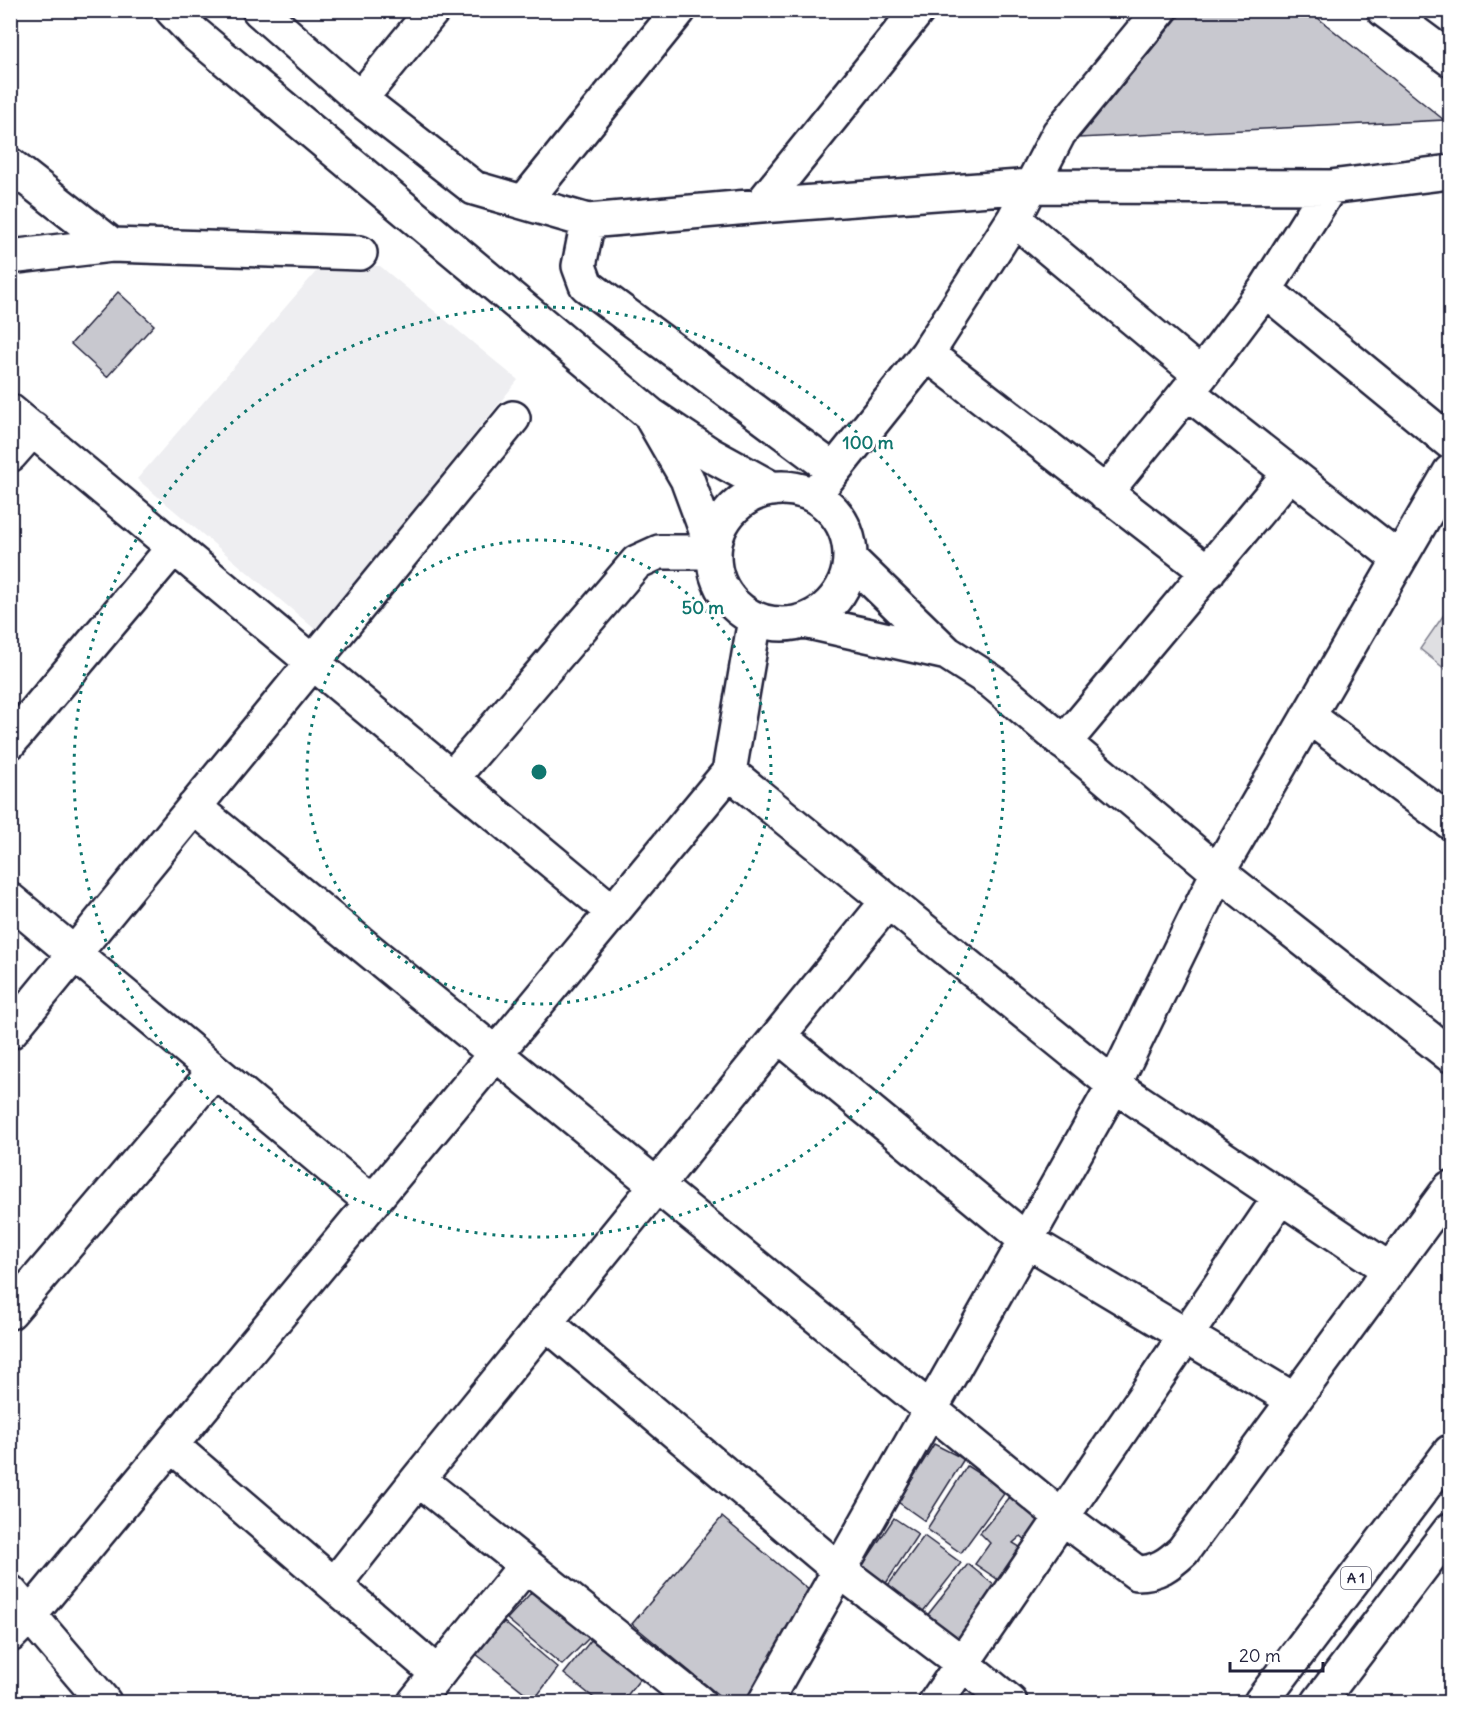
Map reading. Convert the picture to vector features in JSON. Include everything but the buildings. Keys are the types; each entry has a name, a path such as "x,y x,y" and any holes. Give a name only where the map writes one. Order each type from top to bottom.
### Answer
{"main road":[{"path":"172,10 194,33 651,415 711,455 773,489"},
{"path":"259,10 360,99 474,188 588,221 1031,186 1330,187 1450,172"},
{"path":"360,99 433,10"},
{"path":"524,202 679,10"},
{"path":"760,206 918,10"},
{"path":"814,495 927,354 1014,219 1059,133 1160,10"},
{"path":"1384,10 1450,59"},
{"path":"10,165 112,245"},
{"path":"1105,493 1194,383 1265,290 1330,187"},
{"path":"1014,219 1290,473 1399,559"},
{"path":"588,221 579,266 586,285 834,470"},
{"path":"10,257 112,245 360,252"},
{"path":"1265,290 1450,442"},
{"path":"927,354 1208,572"},
{"path":"651,415 687,479 714,552"},
{"path":"10,1032 513,418"},
{"path":"10,455 22,420 613,912"},
{"path":"765,1702 1114,1085 1218,872 1450,472"},
{"path":"1064,743 1290,473"},
{"path":"787,488 814,495 827,504 845,529 850,559 848,575 837,596 819,614 804,621 787,624 771,624 754,619 740,611 724,592 714,568 717,535 724,520 746,498 759,492 787,488"},
{"path":"10,742 174,546"},
{"path":"452,778 637,562 659,552 714,552"},
{"path":"850,559 947,653 991,681 1218,872 1450,1055"},
{"path":"104,1702 17,1614 171,1445 729,772 754,619"},
{"path":"804,621 947,653"},
{"path":"1308,716 1450,822"},
{"path":"729,772 1114,1085 1390,1270"},
{"path":"194,807 1062,1517 1137,1574 1151,1573 1184,1551 1450,1188"},
{"path":"10,900 372,1202"},
{"path":"335,1584 888,901"},
{"path":"779,1036 1026,1240 1294,1400"},
{"path":"10,1312 215,1071"},
{"path":"936,1702 1281,1196"},
{"path":"545,1322 839,1570 1010,1702"},
{"path":"171,1445 438,1674"},
{"name":"A 1","path":"1261,1702 1450,1452"},
{"path":"418,1479 526,1565 678,1697"},
{"path":"1318,1702 1450,1530"},
{"path":"415,1702 526,1565"}],"shaded area":[{"path":"321,266 380,266 518,380 316,630 137,479"},
{"path":"1450,606 1450,673 1420,649"}]}
